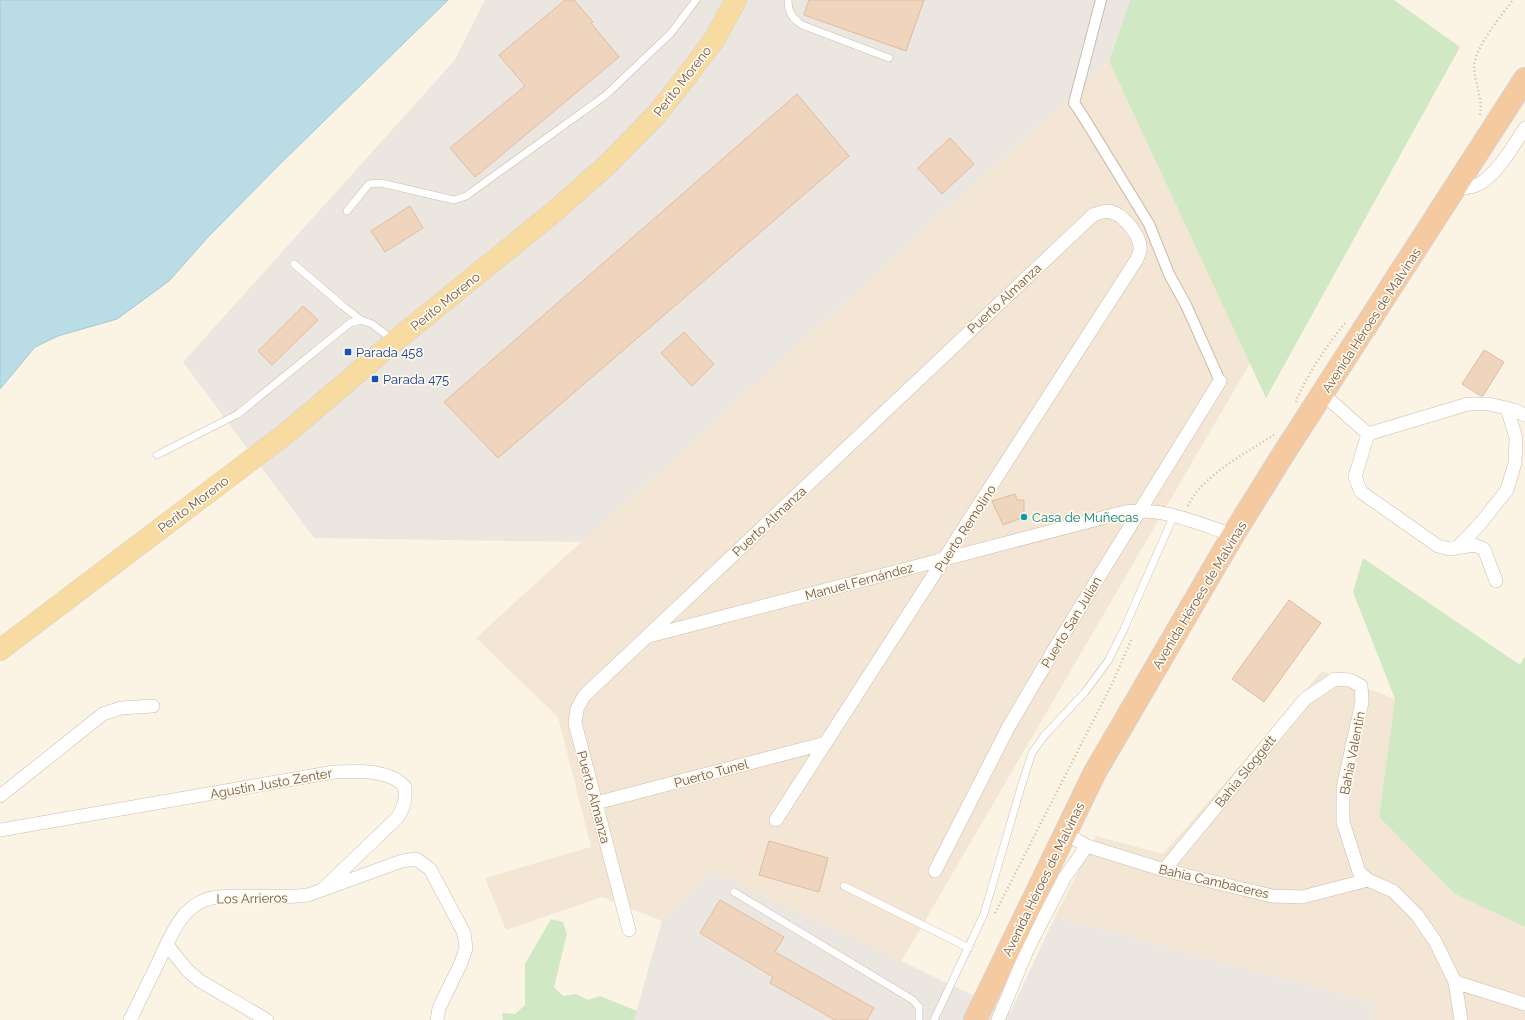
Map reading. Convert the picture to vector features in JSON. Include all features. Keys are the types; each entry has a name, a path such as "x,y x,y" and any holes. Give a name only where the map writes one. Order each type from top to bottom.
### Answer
{"highway":[{"name":"Avenida Héroes de Malvinas","path":"975,1020 1095,772 1233,536 1284,453 1525,79"}],"main road":[{"name":"Perito Moreno","path":"0,650 288,432 395,341 555,211 607,165 656,115 714,40 736,0"}],"street":[{"path":"1101,0 1074,103 1149,224 1170,274 1186,305 1220,381"},
{"path":"1455,188 1474,186 1502,164 1525,128"},
{"name":"Puerto Almanza","path":"629,930 575,723 577,709 584,696 1093,214 1104,211 1112,212 1122,217 1135,232"},
{"name":"Puerto Remolino","path":"776,820 1137,259 1141,249 1135,232"},
{"name":"Puerto San Julian","path":"936,871 1009,726 1220,381"},
{"path":"1323,394 1368,434"},
{"path":"1368,434 1468,404 1488,404 1514,410 1525,415"},
{"path":"1457,548 1480,524 1507,490 1516,462 1516,438 1507,408"},
{"path":"1368,434 1355,477 1361,492 1438,546 1450,549 1474,545 1484,550 1496,581"},
{"name":"Manuel Fernández","path":"647,636 1125,512 1140,510 1167,513 1233,536"},
{"name":"Bahia Sloggett","path":"1164,870 1305,698 1335,679"},
{"name":"Bahia Valentin","path":"1335,679 1350,680 1361,686 1362,702 1343,788 1342,822 1359,872 1368,880 1393,891 1417,915 1435,941 1455,982 1461,1020"},
{"path":"0,796 103,714 121,708 153,706"},
{"name":"Puerto Tunel","path":"596,803 826,743"},
{"name":"Agustin Justo Zenter","path":"0,830 334,772 363,772 385,775 396,779 405,787 406,799 403,809 397,818 322,890"},
{"name":"Bahia Cambaceres","path":"1065,833 1087,846 1164,870 1272,896 1302,897 1368,880"},
{"path":"998,1020 1028,948 1065,877 1087,846"},
{"name":"Los Arrieros","path":"130,1020 175,926 188,911 199,902 218,897 292,898 308,896 402,861 416,859 430,869 464,933 466,948 462,963 439,1008 437,1020"},
{"path":"1028,910 1031,929 1028,948"},
{"path":"167,945 188,971 200,982 267,1020"},
{"path":"1455,982 1525,1004"}],"lane":[{"path":"347,211 369,184 382,183 454,200 466,196 606,95 671,33 696,0"},
{"path":"788,0 788,7 791,16 802,25 890,58"},
{"path":"1135,232 1149,224"},
{"path":"294,264 361,320 372,324 395,341"},
{"path":"157,455 238,414 350,323 361,320"},
{"path":"934,1020 984,914 1032,753 1044,736 1085,692 1108,661 1178,517"},
{"path":"844,886 969,948"},
{"path":"734,892 913,1000 919,1007 919,1020"}],"path":[{"path":"1480,118 1482,105 1474,67 1476,56 1490,31 1513,0"},
{"path":"1294,405 1299,392 1327,347 1350,318"},
{"path":"1178,517 1198,489 1214,475 1279,432"},
{"path":"994,916 1113,682 1134,632"}],"shaded area":[{"path":"485,0 1130,0 1109,61 582,542 314,538 183,362 454,61"},
{"path":"1109,61 1250,363 901,962 712,871 662,921 602,897 506,930 485,878 591,847 558,717 476,638"},
{"path":"1322,671 1395,699 1379,817 1455,894 1525,927 1525,1020 1373,1020 1377,1004 1055,917 1096,836 1163,854"},
{"path":"712,871 1010,1013 1055,917 1377,1004 1373,1020 634,1020 662,921"}],"green space":[{"path":"1130,0 1394,0 1460,47 1266,398 1109,61"},
{"path":"1363,558 1520,665 1525,656 1525,927 1455,894 1379,817 1395,699 1353,592"},
{"path":"551,919 563,922 567,934 554,987 563,996 576,994 588,1000 600,996 637,1011 634,1020 503,1020 502,1013 515,1014 525,1005 525,964"}],"water":[{"path":"0,0 448,0 280,164 209,236 169,281 117,319 58,336 35,347 0,389"}],"building":[{"path":"565,0 574,0 593,22 591,23 619,57 475,177 450,148 525,86 499,55"},
{"path":"809,0 924,0 906,51 804,15"},
{"path":"797,94 849,156 498,458 444,402"},
{"path":"950,138 974,164 942,194 918,168"},
{"path":"410,206 423,228 385,252 371,231"},
{"path":"303,306 318,320 272,365 258,351"},
{"path":"684,332 714,364 692,386 661,353"},
{"path":"1484,350 1504,362 1483,396 1481,396 1462,384"},
{"path":"1015,494 1017,500 1024,500 1024,517 1003,525 992,501"},
{"path":"1289,600 1321,623 1264,702 1232,679"},
{"path":"769,841 828,858 819,892 759,875"},
{"path":"720,900 784,937 775,952 874,1008 867,1020 835,1020 770,983 773,977 700,933"}],"place":[{"name":"Parada 458","path":"348,352"},
{"name":"Parada 475","path":"375,379"},
{"name":"Casa de Muñecas","path":"1024,517"}]}
